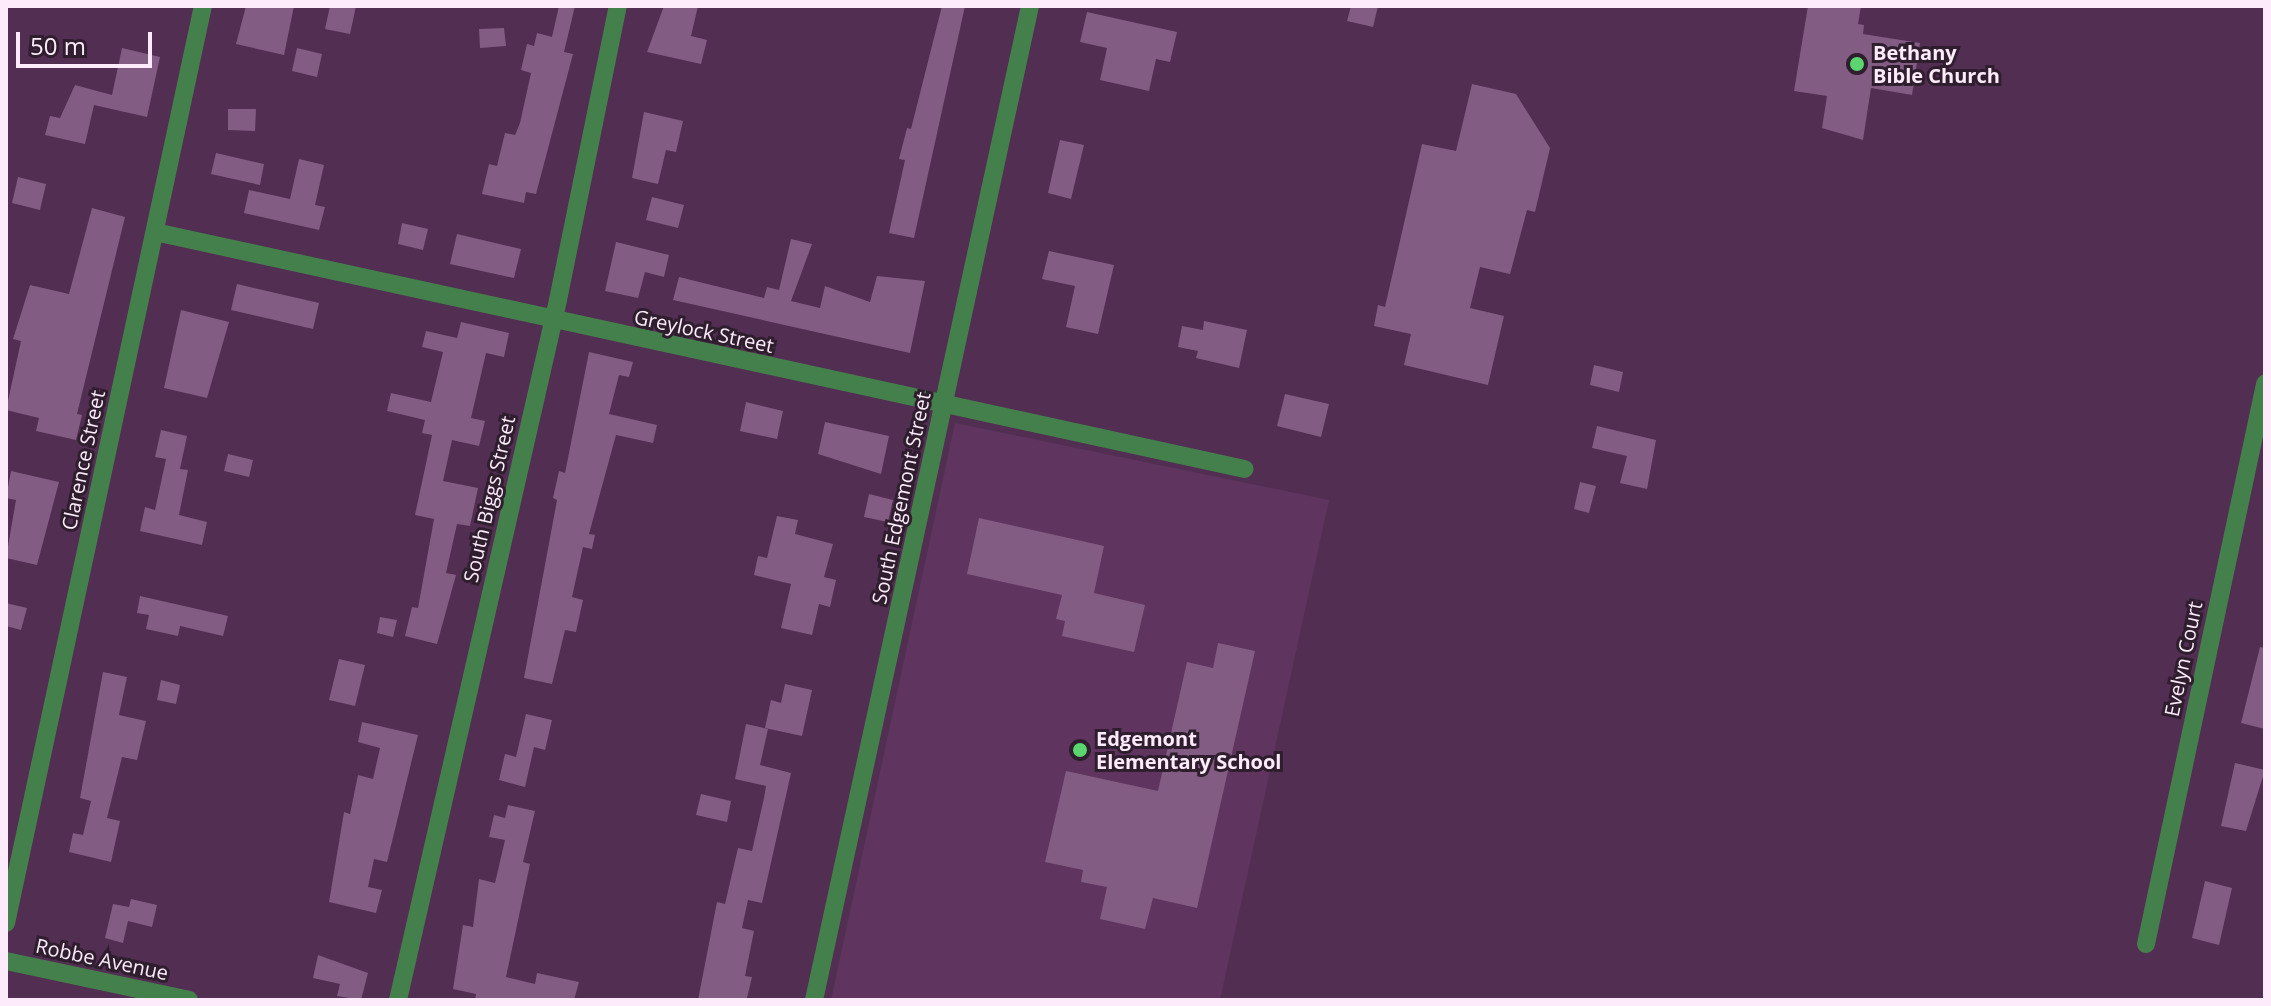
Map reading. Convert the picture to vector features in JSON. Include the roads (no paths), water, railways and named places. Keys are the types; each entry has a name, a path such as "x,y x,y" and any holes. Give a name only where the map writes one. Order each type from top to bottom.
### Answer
{"street":[{"name":"Clarence Street","path":"6,923 203,6"},
{"name":"South Biggs Street","path":"398,1000 551,321 618,6"},
{"name":"South Edgemont Street","path":"814,1000 1030,6"},
{"name":"Greylock Street","path":"155,232 551,321 1245,469"},
{"name":"Evelyn Court","path":"2146,944 2265,384"},
{"name":"Robbe Avenue","path":"6,961 189,1000"}],"place":[{"name":"Bethany Bible Church","path":"1857,64"},
{"name":"Edgemont Elementary School","path":"1080,750"}]}
